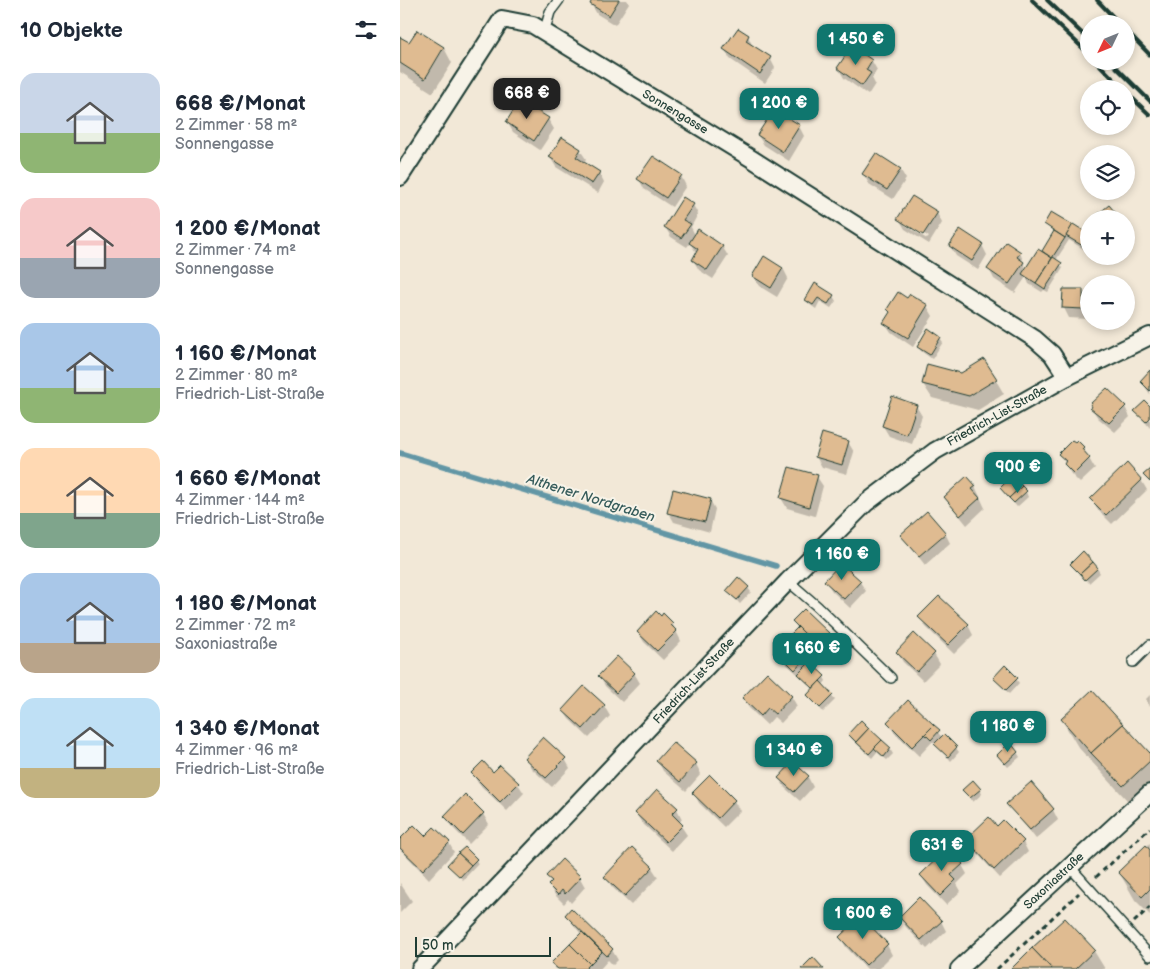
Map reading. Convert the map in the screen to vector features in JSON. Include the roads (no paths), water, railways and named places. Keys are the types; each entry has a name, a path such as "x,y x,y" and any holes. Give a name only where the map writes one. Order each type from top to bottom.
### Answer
{"street":[{"name":"Sonnengasse","path":"400,177 502,18 533,25 752,159 1035,339 1052,354 1067,377"},
{"name":"Friedrich-List-Straße","path":"420,969 788,581 866,503 935,451 1067,377 1150,336"},
{"name":"Saxoniastraße","path":"959,969 1150,793"}],"lane":[{"path":"544,32 550,12 559,0"},
{"path":"788,581 818,607 890,678"},
{"path":"1133,662 1150,645"},
{"path":"1070,867 1150,956"}],"waterway":[{"name":"Althener Nordgraben","path":"400,453 776,566"}],"railway":[{"path":"1032,0 1080,45"},
{"path":"1047,0 1080,31"},
{"path":"1097,0 1111,15"},
{"path":"1135,39 1150,55"},
{"path":"1105,70 1114,80"},
{"path":"1119,70 1150,101"},
{"path":"1135,101 1150,115"}]}
